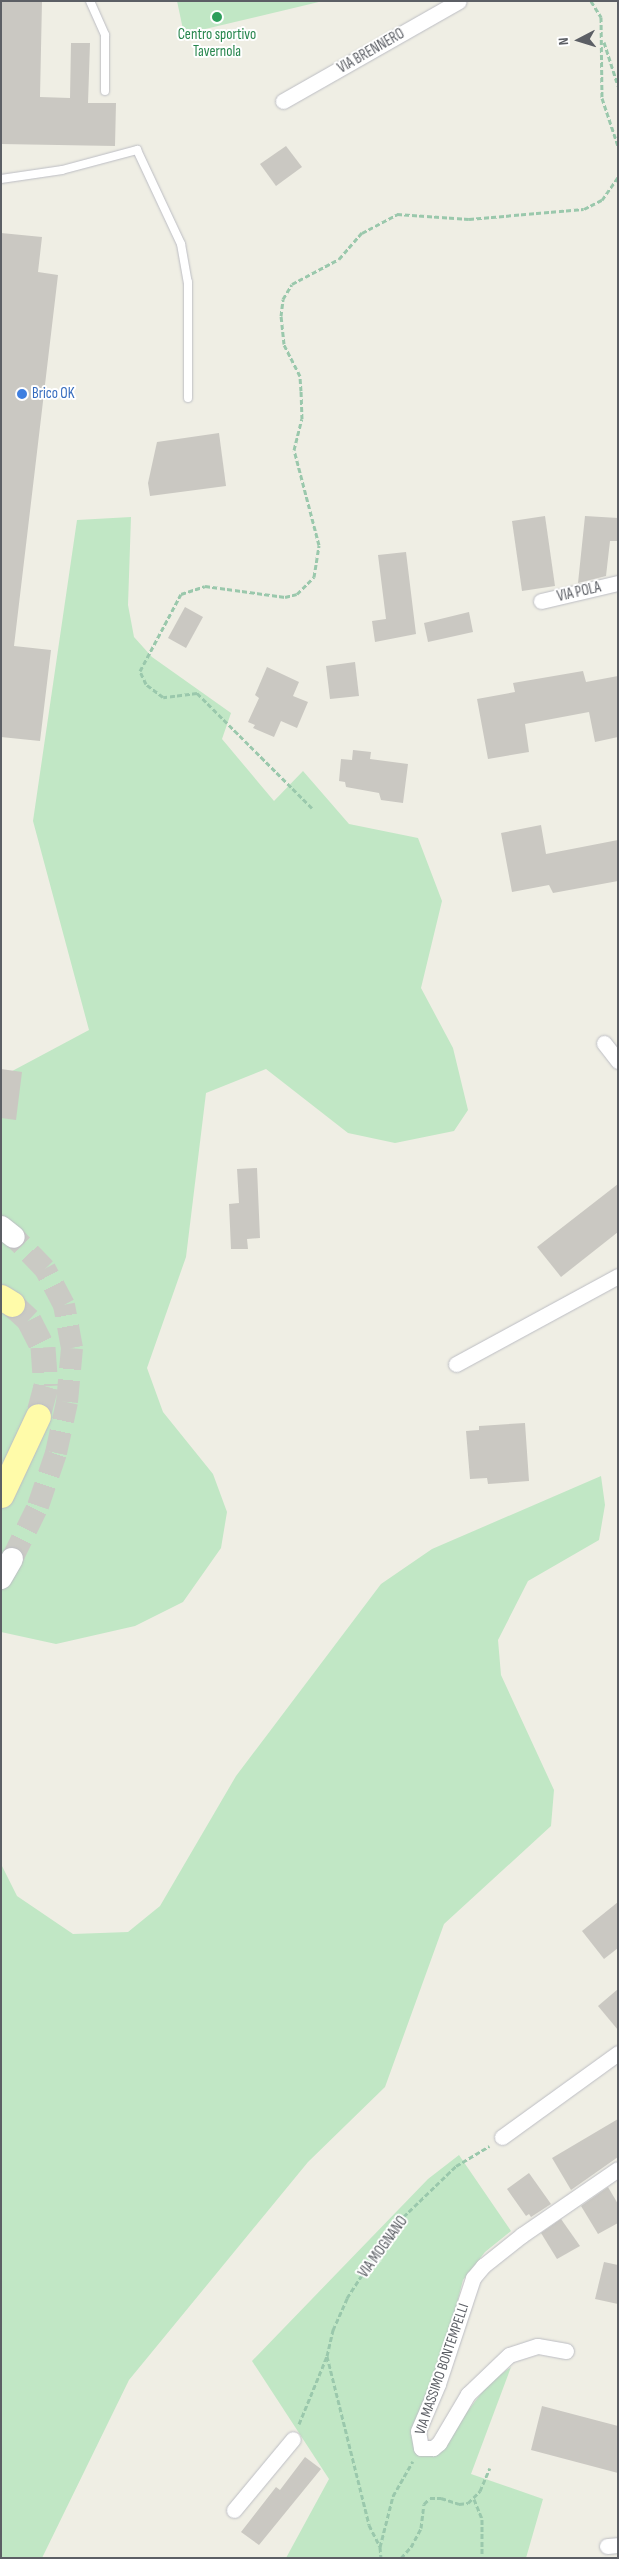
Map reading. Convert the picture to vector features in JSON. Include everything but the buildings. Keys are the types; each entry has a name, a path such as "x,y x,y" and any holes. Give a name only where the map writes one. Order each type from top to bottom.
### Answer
{"main road":[{"path":"1,1495 38,1416"}],"street":[{"name":"VIA BRENNERO","path":"283,101 459,1"},
{"name":"VIA POLA","path":"541,601 618,583"},
{"path":"604,1043 618,1061"},
{"path":"456,1364 618,1276"},
{"path":"1,1578 12,1559"},
{"path":"502,2137 618,2053"},
{"name":"VIA MASSIMO BONTEMPELLI","path":"566,2351 537,2346 509,2355 483,2376 468,2394 439,2442 433,2448 421,2448 418,2431 438,2384 473,2278 483,2266 522,2235 618,2169"},
{"path":"234,2510 293,2439"}],"lane":[{"path":"90,1 104,35 105,91"},
{"path":"1,179 62,170 137,150 181,244 188,282 188,398"}],"path":[{"path":"591,1 601,17 603,39 600,64 602,98 618,146"},
{"path":"603,39 618,86"},
{"path":"312,808 197,693 163,697 146,684 140,671 181,594 205,586 284,598 297,594 314,577 319,545 294,450 302,418 300,376 284,344 281,316 283,299 292,284 340,258 362,234 397,214 469,220 584,208 602,200 618,177"},
{"name":"VIA MOGNANO","path":"293,2439 328,2356 333,2330 347,2298 398,2222 456,2166 502,2137"},
{"path":"328,2356 369,2525 380,2547"},
{"path":"381,2558 380,2547 393,2496 421,2448"},
{"path":"401,2558 411,2547 421,2528 421,2510 430,2498 441,2498 459,2504 474,2499 490,2468"},
{"path":"474,2499 482,2519 482,2558"}],"green space":[{"name":"Centro sportivo Tavernola","path":"177,1 323,1 184,34"},
{"path":"131,517 128,605 134,637 152,657 231,713 222,739 274,801 303,771 349,824 418,838 442,901 421,988 453,1048 468,1110 454,1131 395,1143 348,1133 266,1069 206,1093 186,1257 147,1368 163,1412 213,1474 227,1512 221,1548 183,1602 135,1626 56,1644 1,1632 1,1077 89,1030 33,821 77,520"},
{"path":"601,1476 605,1505 599,1540 528,1581 498,1640 501,1675 554,1790 551,1826 444,1924 385,2087 308,2162 129,2380 42,2558 1,2558 1,1864 17,1896 73,1934 128,1932 160,1906 236,1776 381,1584 432,1549"},
{"path":"459,2155 511,2231 485,2252 463,2280 451,2326 413,2434 413,2446 420,2455 435,2454 489,2383 511,2367 471,2474 543,2499 526,2558 286,2558 329,2479 252,2361 428,2179"}],"tunnel":[{"path":"12,1559 38,1506 56,1453 67,1402 72,1348 64,1305 45,1269 14,1237"},
{"path":"12,1304 29,1320 43,1347 46,1386 38,1416"}],"place":[{"name":"Centro sportivo Tavernola","path":"217,17"},
{"name":"Brico OK","path":"22,394"}]}
